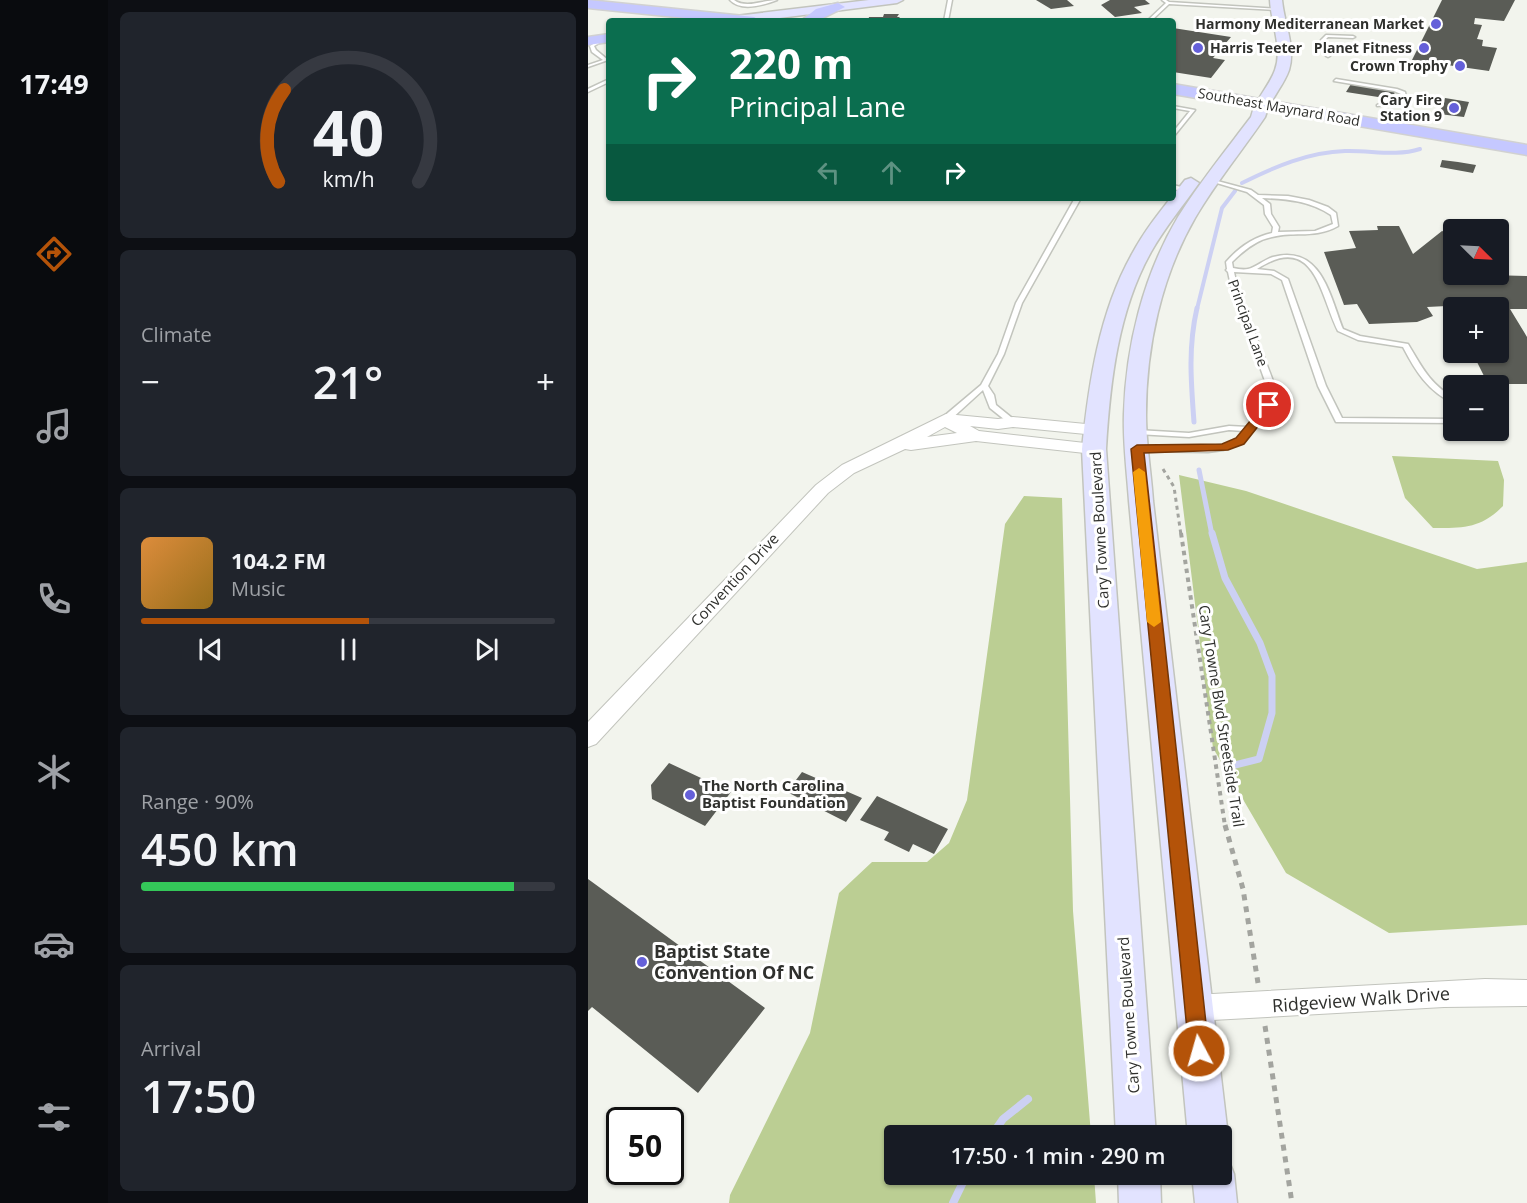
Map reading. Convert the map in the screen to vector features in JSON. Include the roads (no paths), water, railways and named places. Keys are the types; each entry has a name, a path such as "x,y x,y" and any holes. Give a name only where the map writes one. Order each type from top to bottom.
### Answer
{"main road":[{"path":"757,18 897,0"},
{"path":"588,4 709,18"},
{"path":"1207,1125 1135,415 1138,371 1158,278 1169,252 1212,180 1258,117 1260,104 1272,88 1284,63 1276,5"},
{"path":"607,6 627,18"},
{"path":"812,18 821,12 838,7"},
{"path":"588,41 603,34"},
{"name":"Southeast Maynard Road","path":"1176,90 1527,150"},
{"name":"Cary Towne Boulevard","path":"1180,188 1245,111 1260,104"},
{"name":"Cary Towne Boulevard","path":"1135,1125 1095,440 1104,364 1126,289 1141,255 1172,201"},
{"path":"1095,440 1137,441"},
{"path":"1139,1185 1140,1203"},
{"path":"1214,1185 1216,1203"}],"street":[{"path":"946,419 998,424 1013,422 1095,440"},
{"name":"Convention Drive","path":"588,737 822,489 848,469 946,419 975,436"},
{"name":"Convention Drive","path":"899,445 920,445 975,436 1095,440"},
{"name":"Ridgeview Walk Drive","path":"1194,1008 1261,1006 1348,998 1527,993"}],"lane":[{"path":"732,0 736,4 746,6 775,0"},
{"path":"947,18 950,0"},
{"path":"1152,18 1166,1 1276,5"},
{"path":"603,34 592,46 594,51 606,60"},
{"path":"1328,56 1323,40 1327,36 1353,36"},
{"path":"588,53 606,60"},
{"path":"588,66 606,62"},
{"path":"1336,80 1395,90 1402,93 1404,97 1400,103 1379,105"},
{"path":"588,91 606,82"},
{"path":"1176,107 1193,110 1176,131"},
{"path":"1212,180 1258,196 1298,199 1324,206 1334,214 1336,225 1317,234 1275,234 1276,227 1268,214 1267,204 1258,196"},
{"path":"946,419 984,386 1000,354 1019,303 1076,201"},
{"name":"Principal Lane","path":"1137,441 1223,447 1240,441 1264,413 1271,397 1269,381 1229,270 1230,262 1244,246 1275,234"},
{"path":"1251,271 1264,260 1299,257 1315,269 1340,330 1358,338 1406,345 1422,377 1443,396"},
{"path":"1229,270 1272,272 1285,279 1322,386 1339,420 1443,420"},
{"path":"984,386 993,406 1013,422"},
{"path":"1137,441 1229,428 1248,429"}],"waterway":[{"path":"1242,183 1279,166 1318,154 1345,151 1401,153 1420,149"},
{"path":"1197,309 1222,208 1235,191"},
{"path":"1194,422 1191,351 1197,308"},
{"path":"1199,470 1212,535"},
{"path":"1212,533 1225,578 1260,643 1272,676 1272,713 1259,759 1235,765"},
{"path":"999,1125 1028,1099"},
{"path":"953,1203 962,1185"}],"place":[{"name":"Harmony Mediterranean Market","path":"1436,24"},
{"name":"Harris Teeter","path":"1198,48"},
{"name":"Planet Fitness","path":"1424,48"},
{"name":"Crown Trophy","path":"1460,66"},
{"name":"Cary Fire Station 9","path":"1454,108"},
{"name":"The North Carolina Baptist Foundation","path":"690,795"},
{"name":"Baptist State Convention Of NC","path":"642,962"}]}
